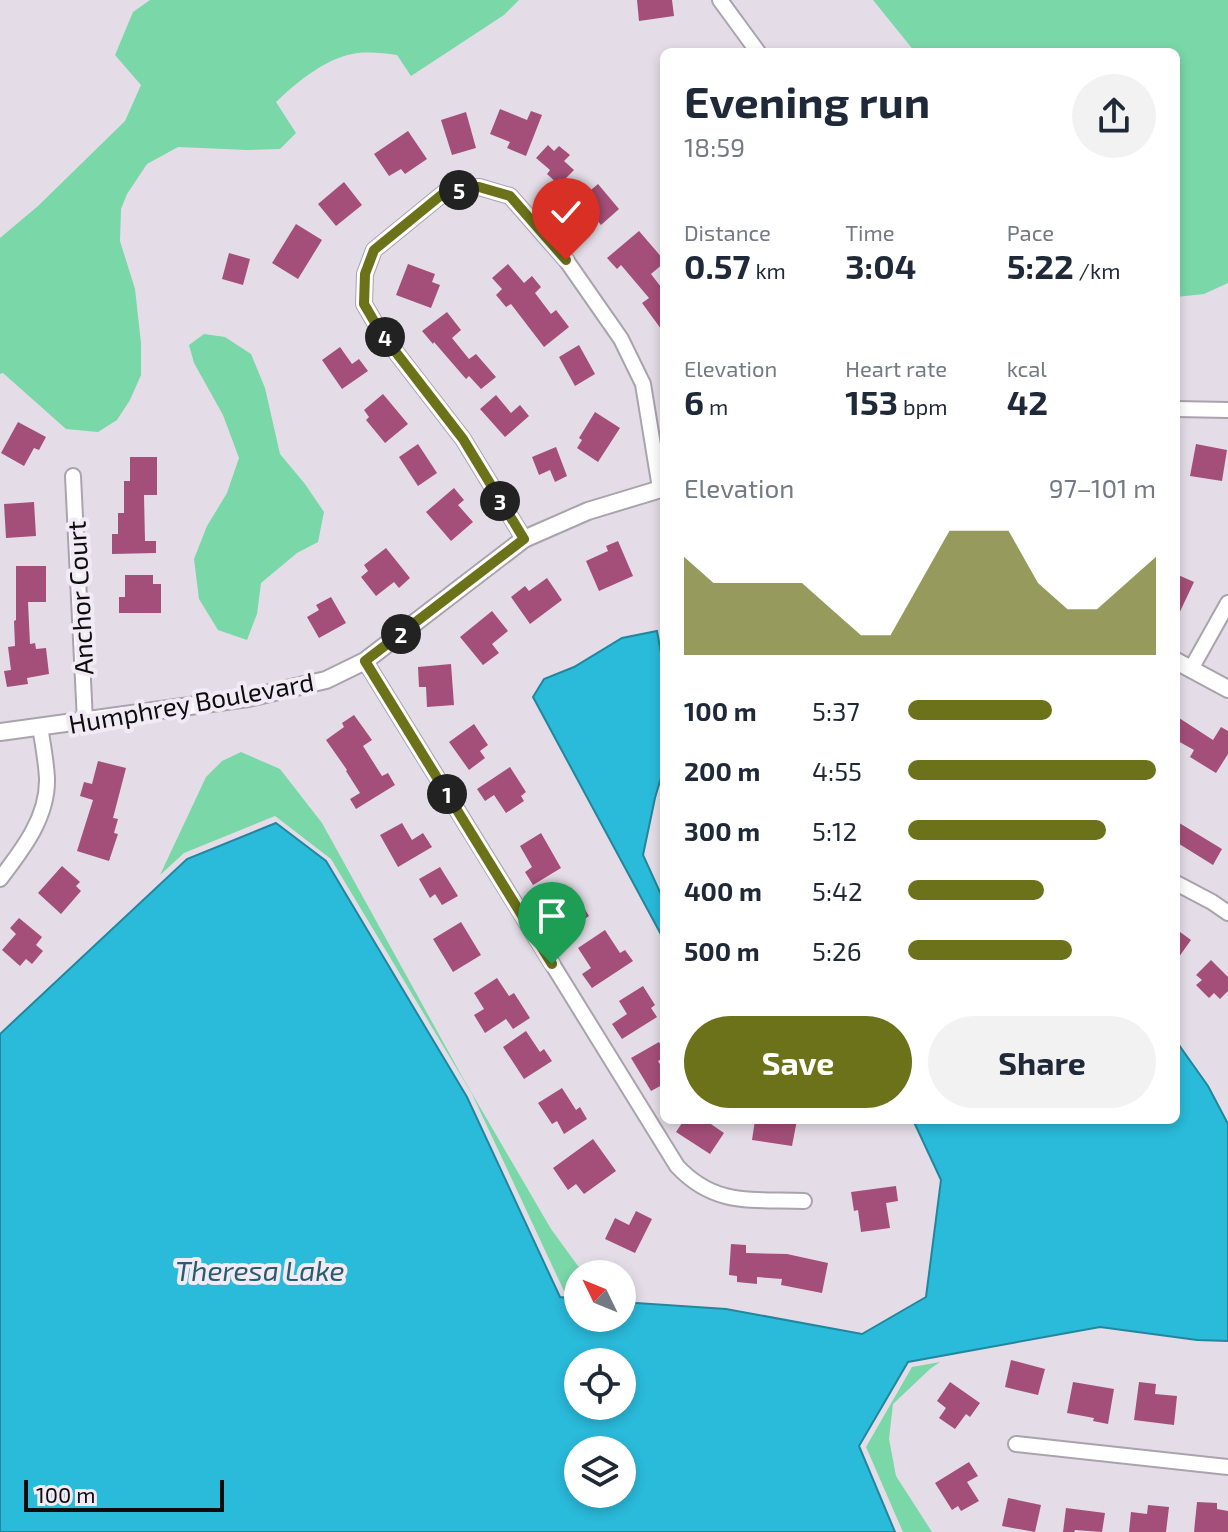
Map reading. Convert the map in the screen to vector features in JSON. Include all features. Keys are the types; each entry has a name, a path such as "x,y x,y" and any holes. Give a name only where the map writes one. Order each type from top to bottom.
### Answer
{"street":[{"path":"720,0 755,48"},
{"path":"524,539 463,439 381,333 364,304 365,274 374,250 445,192 479,187 510,196 566,260 621,339 643,384 660,477"},
{"path":"1180,409 1228,410"},
{"name":"Anchor Court","path":"73,476 85,721"},
{"name":"Humphrey Boulevard","path":"0,732 248,698 326,680 365,661 524,539 588,511 660,489"},
{"path":"1228,603 1184,665 1228,689"},
{"path":"365,661 677,1166 689,1179 710,1192 729,1198 804,1201"},
{"path":"0,879 22,851 41,816 47,780 40,727"},
{"path":"1180,885 1228,913"},
{"path":"1016,1444 1228,1467"}],"green space":[{"path":"150,0 519,0 504,15 411,76 397,55 369,52 341,57 320,67 276,102 296,133 280,149 178,147 147,164 121,209 120,241 135,289 141,375 117,420 98,432 66,429 3,373 0,374 0,238 38,206 125,121 141,85 115,55 133,12"},
{"path":"873,0 1228,0 1228,283 1204,294 1180,297 1180,48 912,48"},
{"path":"204,334 225,337 251,354 265,388 280,454 324,512 318,542 297,553 261,583 257,614 247,640 218,630 199,599 194,559 207,526 227,493 239,458 223,415 194,363 189,345"},
{"path":"241,752 280,769 322,823 463,1078 551,1229 574,1260 564,1260 564,1291 472,1094 331,859 275,816 184,853 160,875 206,777 222,761"},
{"path":"940,1362 893,1404 889,1439 896,1476 932,1532 903,1532 866,1447 912,1367"}],"water":[{"path":"657,631 660,647 660,781 643,855 660,892 660,933 533,697 544,679 574,667 622,638"},
{"name":"Theresa Lake","path":"276,823 326,861 467,1097 560,1297 564,1297 564,1332 636,1332 636,1303 726,1309 862,1334 926,1297 941,1180 915,1124 1180,1124 1180,1047 1208,1086 1228,1124 1228,1341 1100,1327 908,1362 859,1446 895,1532 0,1532 0,1034 187,859"}],"building":[{"path":"637,0 672,0 674,16 639,21"},
{"path":"500,109 527,120 531,111 542,115 526,156 507,148 510,142 490,134"},
{"path":"466,112 476,148 452,155 441,120"},
{"path":"408,131 427,159 405,174 401,169 389,176 374,154"},
{"path":"548,145 554,151 559,146 570,155 564,161 574,170 559,185 547,174 550,170 536,158"},
{"path":"344,182 362,205 336,226 318,204"},
{"path":"598,184 619,209 601,225 589,210 581,216 572,206"},
{"path":"296,224 322,240 298,279 272,263"},
{"path":"639,231 660,255 660,266 651,274 660,286 660,328 642,303 649,298 621,265 617,269 607,258"},
{"path":"229,253 250,259 243,285 222,279"},
{"path":"408,264 435,274 432,282 440,285 431,308 396,295"},
{"path":"508,264 524,283 532,276 541,287 535,293 551,314 556,310 569,327 544,347 511,304 506,307 496,295 502,289 492,278"},
{"path":"447,312 461,330 452,338 469,359 476,354 496,377 481,389 469,376 466,379 422,331"},
{"path":"579,345 595,374 575,386 559,357"},
{"path":"340,347 352,364 359,359 368,371 342,389 322,360"},
{"path":"383,394 408,424 385,443 366,420 369,417 364,410"},
{"path":"496,395 511,413 520,405 529,416 505,437 480,409"},
{"path":"595,412 620,428 598,462 577,448 582,440 579,438"},
{"path":"18,422 46,437 39,450 34,448 24,466 1,453"},
{"path":"418,444 437,473 418,486 399,457"},
{"path":"1196,444 1227,450 1222,481 1190,476"},
{"path":"556,447 567,476 555,482 550,470 539,475 532,457"},
{"path":"130,457 157,457 157,495 144,495 145,541 156,541 156,553 112,554 112,534 118,534 118,513 124,513 124,481 130,481"},
{"path":"454,488 464,500 458,505 473,522 451,541 426,512"},
{"path":"34,502 36,536 6,538 4,504"},
{"path":"618,541 633,576 599,591 586,561 608,551 606,546"},
{"path":"386,548 410,578 399,588 394,582 376,596 361,577 368,571 364,565"},
{"path":"16,566 46,566 46,602 28,602 30,644 35,643 36,649 46,648 49,674 27,678 28,684 7,687 4,671 11,670 8,647 15,646"},
{"path":"125,575 153,575 153,584 161,584 161,613 119,613 119,597 125,597"},
{"path":"1180,576 1194,582 1180,612"},
{"path":"547,578 562,600 530,624 511,597 525,586 529,591"},
{"path":"331,597 346,623 319,638 307,617 319,610 316,605"},
{"path":"492,611 508,631 492,644 499,653 483,665 460,637"},
{"path":"451,664 454,705 427,707 426,687 419,687 418,667"},
{"path":"354,715 372,740 363,746 382,776 388,773 395,785 356,809 350,799 360,793 326,740"},
{"path":"1180,719 1213,740 1221,727 1228,731 1228,754 1216,773 1190,757 1194,750 1180,742"},
{"path":"474,724 488,745 480,751 485,758 469,770 449,742"},
{"path":"98,761 126,768 113,818 118,819 114,833 118,834 109,861 77,851 93,800 80,796 84,782 92,784"},
{"path":"510,767 526,792 521,796 524,801 506,813 494,795 485,801 477,789"},
{"path":"402,823 412,840 423,833 432,847 398,867 380,835"},
{"path":"1180,823 1222,849 1213,865 1180,844"},
{"path":"541,833 561,868 533,885 525,872 532,867 520,846"},
{"path":"62,866 80,882 76,886 81,891 61,914 38,893"},
{"path":"440,867 458,896 442,905 435,894 430,898 419,879"},
{"path":"575,894 589,916 562,934 554,922 562,916 556,907"},
{"path":"19,918 42,937 36,945 43,951 32,964 26,959 20,966 2,950 16,934 10,928"},
{"path":"461,922 481,955 453,972 433,939"},
{"path":"605,930 620,953 625,950 633,961 592,988 582,974 591,968 578,948"},
{"path":"1180,932 1191,940 1180,955"},
{"path":"1211,960 1228,977 1228,991 1220,999 1214,993 1209,998 1196,985 1202,980 1196,975"},
{"path":"497,978 509,996 514,993 530,1018 513,1029 506,1019 485,1033 474,1015 484,1009 474,993"},
{"path":"643,986 655,1005 651,1008 657,1017 622,1039 612,1024 627,1014 619,1001"},
{"path":"526,1031 540,1052 544,1049 552,1061 524,1079 503,1047"},
{"path":"659,1042 660,1086 651,1091 631,1058"},
{"path":"562,1088 576,1110 580,1107 587,1119 564,1134 557,1121 552,1124 538,1103"},
{"path":"681,1124 711,1124 724,1133 710,1154 676,1132"},
{"path":"754,1124 796,1124 792,1146 752,1140"},
{"path":"593,1139 616,1171 584,1194 576,1184 568,1190 553,1168"},
{"path":"896,1186 898,1201 886,1203 890,1228 861,1232 858,1210 854,1211 851,1192"},
{"path":"636,1211 652,1219 635,1253 605,1239 615,1218 629,1225"},
{"path":"731,1244 746,1245 746,1253 787,1254 828,1263 822,1293 781,1285 782,1279 757,1277 757,1284 737,1282 737,1276 729,1275"},
{"path":"1011,1360 1045,1369 1038,1395 1005,1387"},
{"path":"950,1382 980,1403 970,1417 966,1414 955,1429 939,1418 946,1408 937,1401"},
{"path":"1073,1382 1114,1389 1108,1424 1067,1413"},
{"path":"1139,1382 1156,1384 1155,1394 1177,1396 1174,1425 1134,1420"},
{"path":"969,1462 978,1476 967,1482 979,1501 961,1511 958,1506 952,1510 935,1483"},
{"path":"1008,1498 1041,1505 1035,1532 1002,1526"},
{"path":"1197,1502 1217,1503 1217,1509 1228,1511 1228,1532 1194,1532"},
{"path":"1148,1505 1169,1507 1166,1532 1129,1532 1131,1512 1147,1514"},
{"path":"1066,1508 1105,1513 1102,1532 1063,1532"}],"route":[{"path":"552,964 365,661 524,539 463,439 381,333 364,304 365,274 374,250 445,192 479,187 510,196 566,260"}]}
